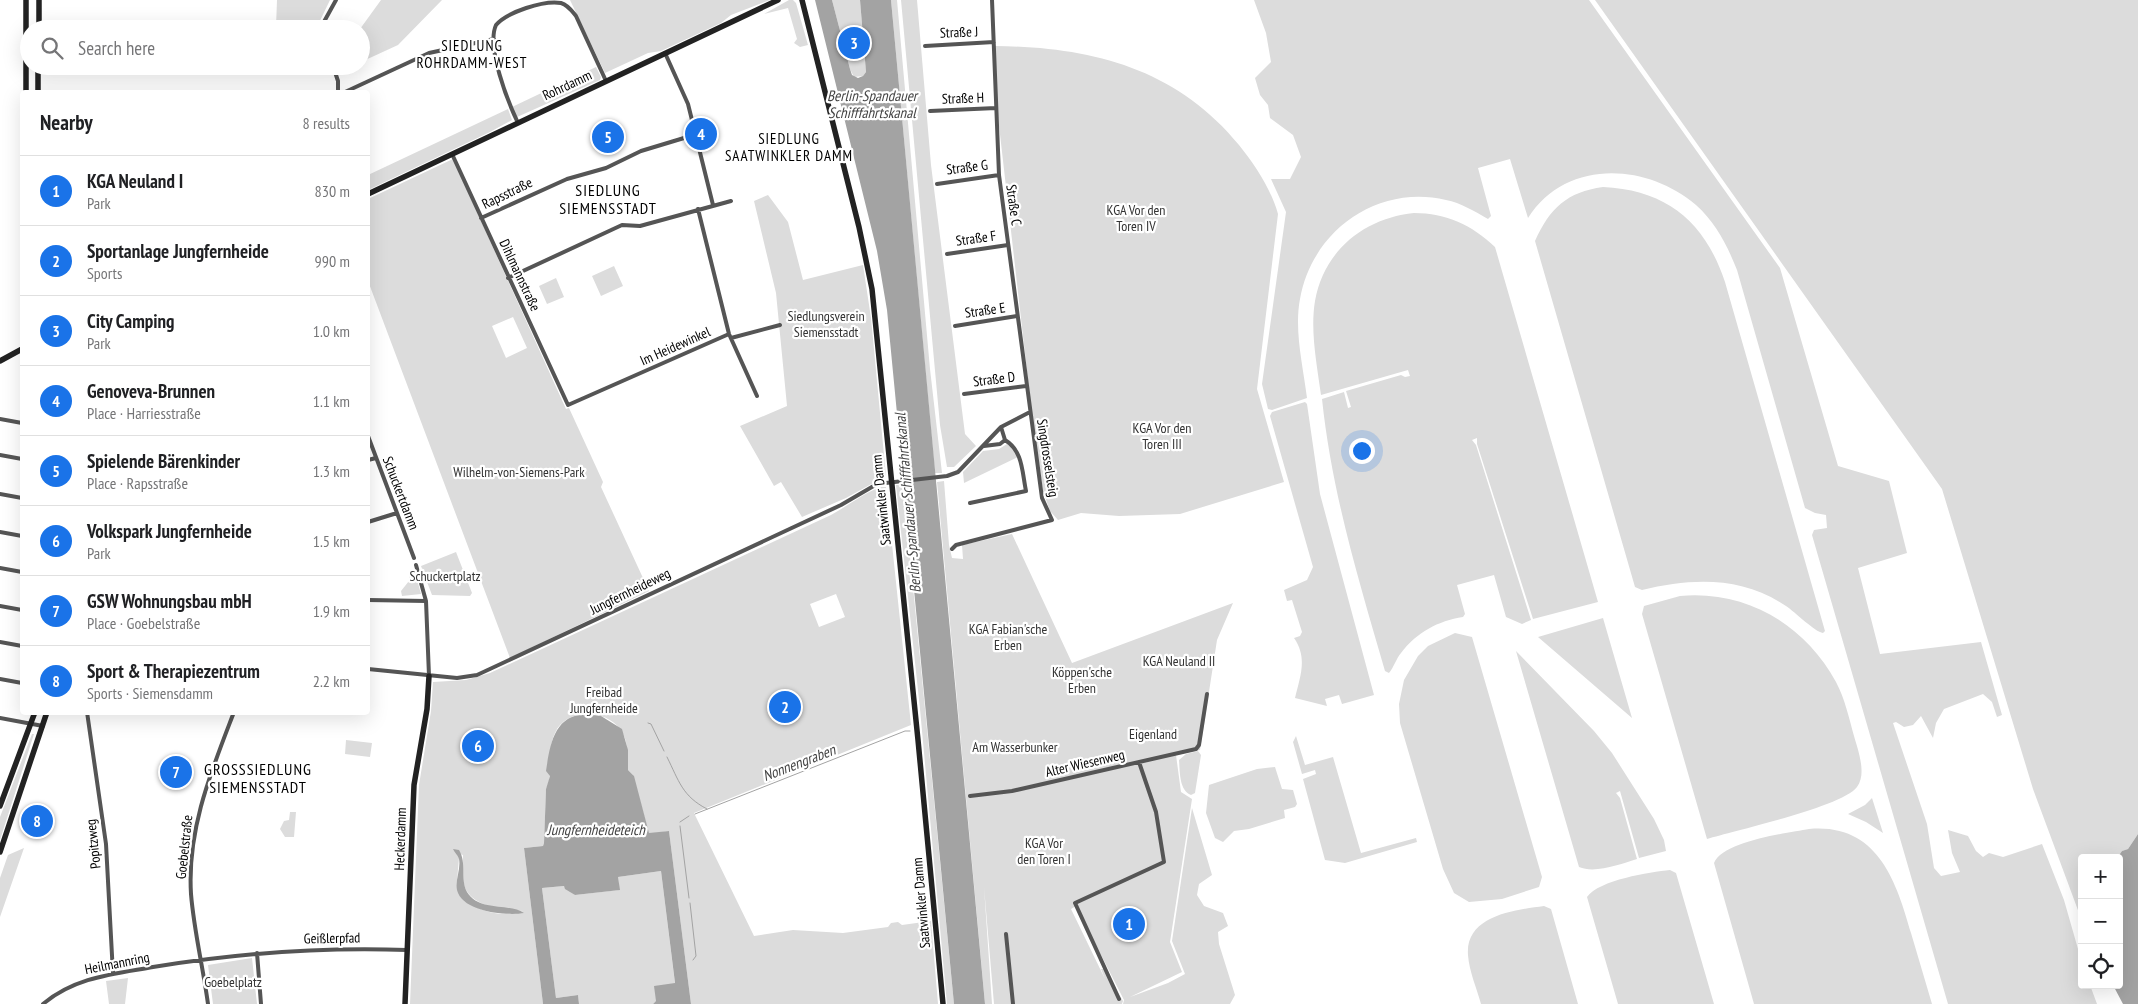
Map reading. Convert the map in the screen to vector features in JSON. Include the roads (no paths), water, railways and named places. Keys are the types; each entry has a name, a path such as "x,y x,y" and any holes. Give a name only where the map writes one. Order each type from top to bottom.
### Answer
{"main road":[{"path":"26,0 26,20"},
{"path":"39,0 39,20"},
{"name":"Rohrdamm","path":"370,193 778,0"},
{"name":"Saatwinkler Damm","path":"802,0 866,259 875,311 918,733 942,1004"},
{"path":"26,75 26,90"},
{"path":"38,75 38,90"},
{"path":"0,361 20,350"},
{"name":"Heckerdamm","path":"405,1004 414,785 427,709 429,676"},
{"path":"0,806 34,715"},
{"path":"0,852 47,715"}],"street":[{"path":"325,20 336,0"},
{"name":"Straße C","path":"992,0 999,175 1030,412"},
{"path":"518,123 502,87 494,40 496,25 510,13 546,4 564,4 576,16 606,81"},
{"path":"349,90 429,53 494,40"},
{"name":"Straße J","path":"925,46 994,42"},
{"path":"665,53 683,90 713,205"},
{"path":"336,75 338,90"},
{"name":"Straße H","path":"930,111 996,108"},
{"name":"Rapsstraße","path":"481,218 575,176 606,168 646,150 684,138"},
{"name":"Dihlmannstraße","path":"452,154 568,404"},
{"name":"Straße G","path":"937,184 999,175"},
{"path":"508,278 622,225 640,226 731,201"},
{"name":"Im Heidewinkel","path":"698,209 730,336"},
{"name":"Straße F","path":"947,254 1008,245"},
{"name":"Straße E","path":"955,326 1017,316"},
{"name":"Im Heidewinkel","path":"568,404 730,336 780,325"},
{"path":"730,336 756,396"},
{"name":"Straße D","path":"964,394 1026,386"},
{"path":"984,446 1001,427 1030,412"},
{"name":"Singdrosselsteig","path":"952,549 956,545 1052,520 1042,498 1030,412"},
{"path":"0,419 20,423"},
{"path":"970,503 1026,491 1020,457 1012,444 1006,440 1001,427"},
{"path":"984,446 1000,444 1006,440"},
{"name":"Schuckertdamm","path":"370,442 414,558"},
{"name":"Jungfernheideweg","path":"370,669 429,676 465,677 488,670 842,505 869,487 893,482 950,476 963,468 984,446"},
{"path":"0,455 20,459"},
{"path":"370,460 376,458"},
{"path":"0,494 20,498"},
{"path":"370,521 396,513"},
{"path":"0,532 20,536"},
{"path":"416,565 426,601 429,676"},
{"path":"0,568 20,572"},
{"path":"370,600 426,601"},
{"path":"0,606 20,610"},
{"path":"0,642 20,646"},
{"path":"0,679 20,683"},
{"name":"Alter Wiesenweg","path":"970,796 1012,791 1196,749 1200,741 1207,694"},
{"name":"Popitzweg","path":"87,715 106,844 113,974"},
{"name":"Goebelstraße","path":"208,1004 191,893 194,832 201,802 233,715"},
{"path":"0,718 43,726"},
{"path":"1119,998 1075,904 1164,862 1156,812 1139,762"},
{"path":"1006,934 1013,1004"},
{"name":"Geißlerpfad","path":"257,953 320,949 408,950"},
{"path":"202,959 257,953 261,1004"},
{"name":"Heilmannring","path":"43,1004 74,984 113,974 202,959"}],"water":[{"name":"Berlin-Spandauer Schifffahrtskanal","path":"815,0 832,0 852,75 858,78 866,72 860,0 891,0 985,1004 954,1004 887,310 877,251"},
{"name":"Jungfernheideteich","path":"586,714 601,716 622,729 628,750 628,770 634,776 649,833 669,831 691,1004 653,1004 656,1001 654,986 675,983 661,871 618,877 620,890 575,895 565,889 564,886 542,888 556,998 578,995 579,1004 543,1004 524,848 543,846 544,843 546,789 550,776 546,771 549,751 556,733 567,720"},
{"path":"2138,834 2138,1004 2123,1004 2115,989 2123,989 2123,854 2120,854 2128,849"},
{"path":"453,849 459,850 463,860 465,887 472,898 487,905 511,908 524,913 497,913 476,908 467,903 457,890 459,859"}],"waterway":[{"path":"648,723 651,724 664,751"},
{"name":"Nonnengraben","path":"695,814 905,731 910,731"},
{"path":"667,757 682,787 692,799 707,809"},
{"name":"Nonnengraben","path":"680,822 689,816"},
{"name":"Nonnengraben","path":"680,826 689,898"},
{"name":"Nonnengraben","path":"690,903 696,956 693,960"}],"tunnel":[{"path":"684,138 691,136"}],"place":[{"name":"City Camping","path":"854,43"},
{"name":"Genoveva-Brunnen","path":"701,134"},
{"name":"Spielende Bärenkinder","path":"608,137"},
{"name":"Sportanlage Jungfernheide","path":"785,707"},
{"name":"Volkspark Jungfernheide","path":"478,746"},
{"name":"GSW Wohnungsbau mbH","path":"176,772"},
{"name":"Sport & Therapiezentrum","path":"37,821"},
{"name":"KGA Neuland I","path":"1129,924"}],"district":[{"name":"SIEDLUNG ROHRDAMM-WEST","path":"472,54"},
{"name":"SIEDLUNG SAATWINKLER DAMM","path":"789,148"},
{"name":"SIEDLUNG SIEMENSSTADT","path":"608,199"},
{"name":"GROSSSIEDLUNG SIEMENSSTADT","path":"258,778"}],"park label":[{"name":"KGA Vor den Toren IV","path":"1136,218"},
{"name":"Siedlungsverein Siemensstadt","path":"826,324"},
{"name":"KGA Vor den Toren III","path":"1162,436"},
{"name":"Wilhelm-von-Siemens-Park","path":"519,472"},
{"name":"Schuckertplatz","path":"445,576"},
{"name":"KGA Fabian'sche Erben","path":"1008,638"},
{"name":"KGA Neuland II","path":"1179,661"},
{"name":"Köppen'sche Erben","path":"1082,680"},
{"name":"Freibad Jungfernheide","path":"604,700"},
{"name":"Eigenland","path":"1153,734"},
{"name":"Am Wasserbunker","path":"1015,747"},
{"name":"KGA Vor den Toren I","path":"1044,852"},
{"name":"Goebelplatz","path":"233,982"}]}
